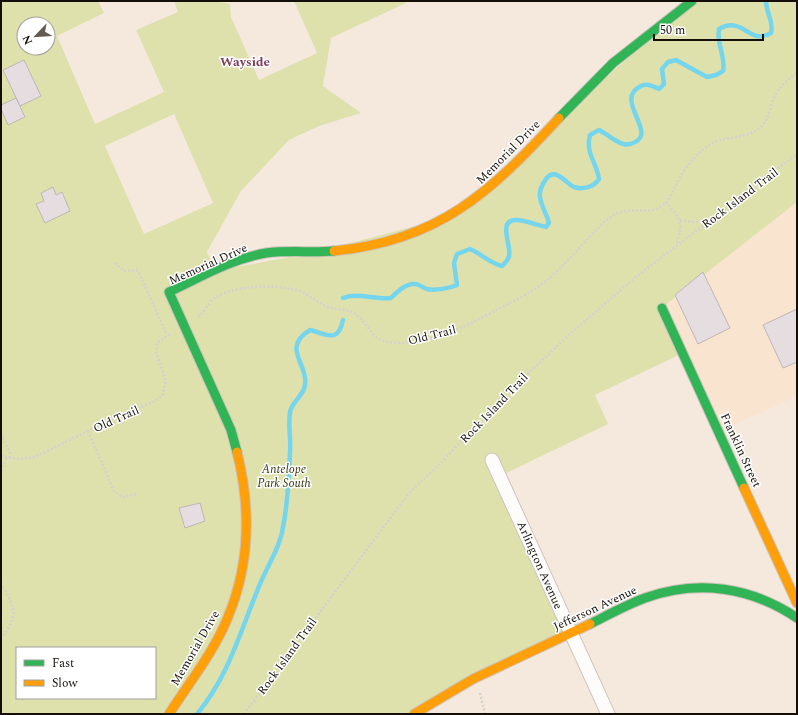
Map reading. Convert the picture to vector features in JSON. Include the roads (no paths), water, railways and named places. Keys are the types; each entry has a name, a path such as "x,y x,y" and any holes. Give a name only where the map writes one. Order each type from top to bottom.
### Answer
{"street":[{"name":"Memorial Drive","path":"169,714 227,618 237,592 247,543 246,494 238,453 231,430 169,292 226,266 251,257 272,252 336,251 379,244 419,232 463,209 501,179 603,73 692,1"},
{"name":"Franklin Street","path":"662,308 797,603"},
{"name":"Arlington Avenue","path":"492,460 608,714"},
{"name":"Jefferson Avenue","path":"414,714 473,679 570,632 645,598 666,591 712,587 739,591 765,599 785,609 797,618"}],"waterway":[{"path":"343,298 349,296 391,298 402,288 412,284 434,290 457,285 454,263 457,254 470,249 493,263 502,266 507,261 509,256 506,234 508,223 518,220 546,227 549,223 540,195 541,187 548,177 552,175 559,176 577,188 588,187 597,182 599,179 598,173 589,147 590,135 599,130 623,144 635,142 640,137 641,131 631,99 634,92 641,86 646,85 659,89 664,84 662,69 668,62 676,60 707,77 716,75 723,71 724,66 718,34 719,29 727,26 734,26 757,36 763,36 771,33 771,21 766,1"},
{"path":"197,714 218,684 226,668 260,584 277,549 286,509 289,480 290,412 292,406 304,389 305,381 304,373 298,358 297,344 301,337 310,330 331,336 335,335 341,327 343,320"}],"district":[{"name":"Wayside","path":"245,61"}],"park label":[{"name":"Antelope Park South","path":"284,476"}]}
